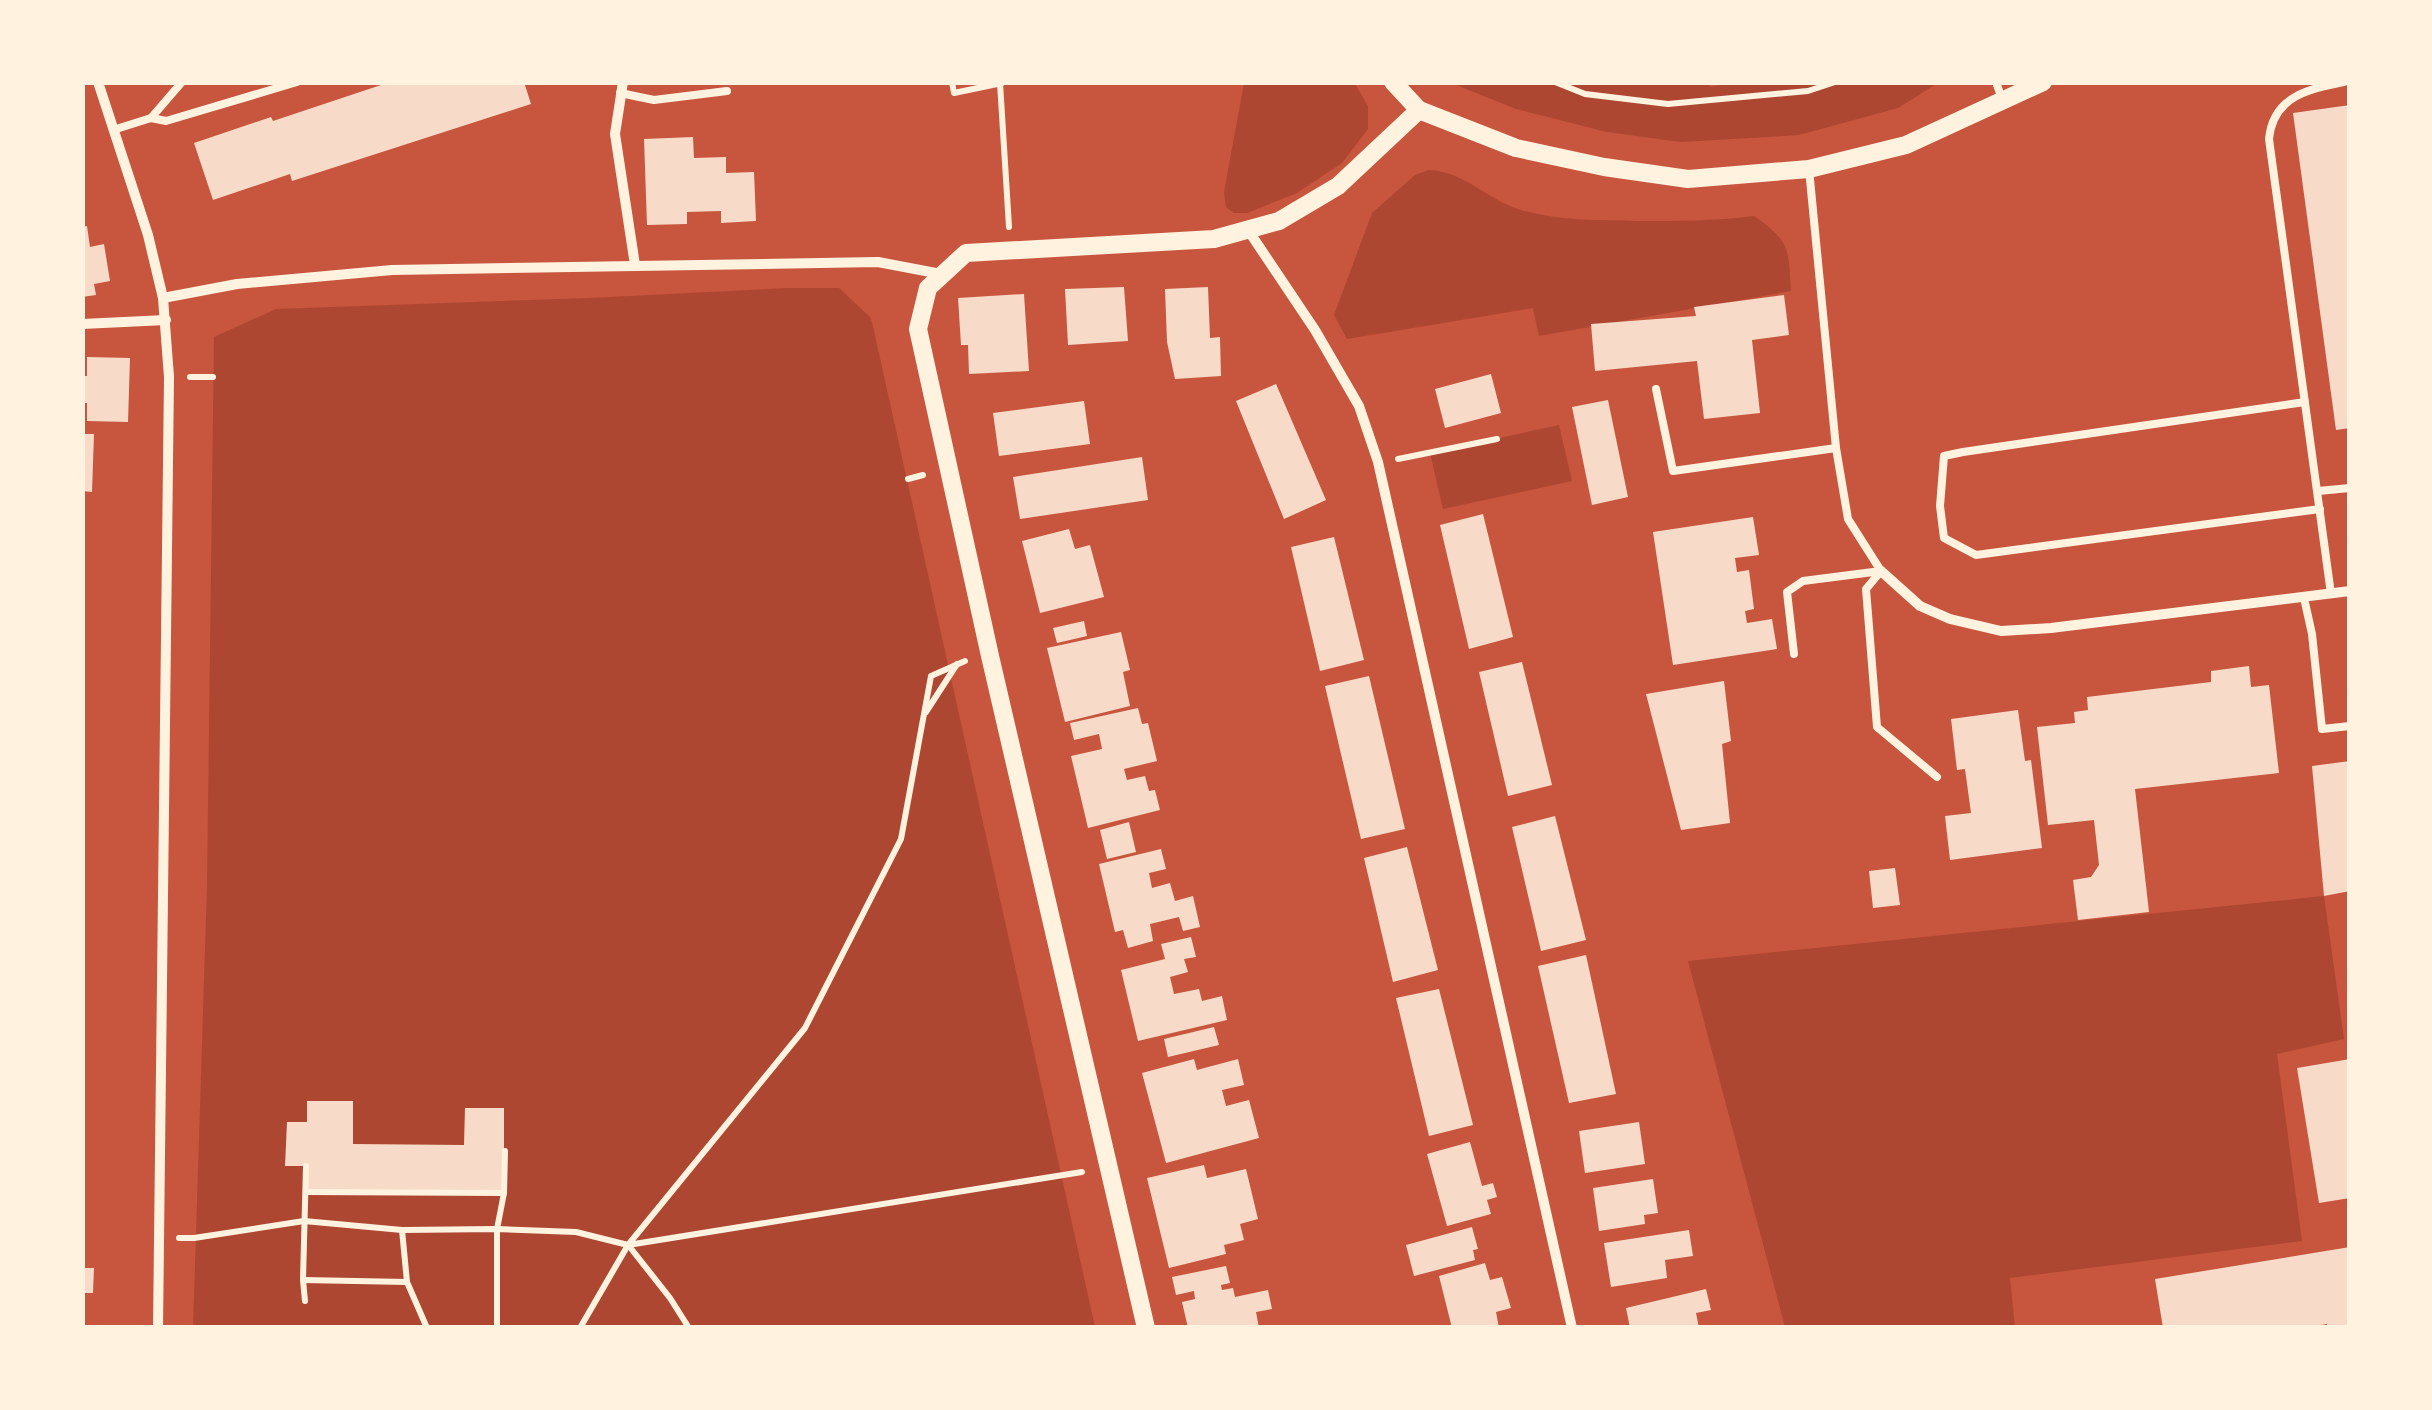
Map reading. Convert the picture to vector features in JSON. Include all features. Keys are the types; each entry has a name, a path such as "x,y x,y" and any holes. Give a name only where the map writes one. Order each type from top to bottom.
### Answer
{"street":[{"path":"98,82 148,235 163,298 169,377 158,1328"},
{"path":"1393,82 1418,110 1516,148 1688,179 1809,168 1906,145 2042,82"},
{"path":"621,88 615,134 635,265"},
{"path":"1146,1328 918,329 928,288 966,253 1214,239 1279,222 1338,186 1418,110"},
{"path":"1248,230 1315,330 1359,406 1378,462 1572,1328"},
{"path":"163,298 237,284 392,270 878,262 941,274"},
{"path":"82,324 166,320"},
{"path":"1882,571 1920,606 1950,619 2001,631 2350,592"}],"lane":[{"path":"150,118 182,82"},
{"path":"113,130 150,118 166,121 296,82"},
{"path":"1996,82 2003,102"},
{"path":"2332,594 2268,139 2276,114 2290,100 2305,90 2344,82"},
{"path":"621,88 654,100 726,91"},
{"path":"1809,168 1836,448 1848,519 1882,571"},
{"path":"1656,389 1673,472 1836,448"},
{"path":"2306,402 1944,456 1940,506 1944,538 1976,554 2320,510"},
{"path":"2318,491 2350,488"},
{"path":"1794,654 1787,592 1802,581 1882,571"},
{"path":"1882,571 1866,589 1877,728 1936,777"},
{"path":"2304,598 2312,634 2322,729 2350,726"}],"path":[{"path":"952,82 954,93 1002,83 1011,251"},
{"path":"1555,82 1584,94 1668,104 1808,91 1835,82"},
{"path":"1378,462 1497,439"},
{"path":"580,1328 628,1245 805,1028 901,838 930,676 957,662 990,656"},
{"path":"923,718 957,662"},
{"path":"497,1328 497,1229 504,1193 504,1151"},
{"path":"305,1301 306,1166"},
{"path":"158,1237 194,1238 304,1221 402,1230 576,1232 628,1245 1109,1168"},
{"path":"306,1192 504,1193"},
{"path":"402,1230 407,1282 427,1328"},
{"path":"628,1245 689,1328"},
{"path":"304,1280 407,1282"}],"shaded area":[{"path":"1354,82 1368,106 1368,129 1342,163 1297,193 1247,213 1234,213 1226,207 1224,192 1244,83"},
{"path":"1704,82 1711,87 1735,82 1938,83 1898,108 1799,135 1681,142 1607,132 1516,109 1451,83"},
{"path":"1429,170 1454,175 1509,206 1549,216 1652,221 1754,216 1785,247 1791,291 1539,336 1533,308 1347,339 1334,315 1372,213 1415,175"},
{"path":"839,288 872,322 1095,1327 193,1328 207,885 214,337 276,309"},
{"path":"1559,425 1572,481 1443,509 1430,453"},
{"path":"2324,896 2344,1039 2277,1054 2302,1241 2010,1278 2015,1327 1785,1327 1688,961"}],"building":[{"path":"390,82 524,82 531,104 292,181 290,174 213,200 194,143"},
{"path":"2350,105 2350,428 2336,430 2293,113"},
{"path":"693,137 694,158 726,157 726,173 754,172 756,221 721,223 721,211 687,212 687,224 647,225 644,139"},
{"path":"87,226 90,247 104,244 110,281 94,284 96,295 82,297 82,227"},
{"path":"1124,287 1128,341 1068,345 1065,289"},
{"path":"1208,287 1210,338 1220,337 1221,376 1175,379 1167,342 1165,289"},
{"path":"1024,294 1029,371 969,374 968,345 961,345 958,298"},
{"path":"1784,295 1789,335 1752,340 1760,413 1704,419 1697,361 1595,371 1591,324 1696,316 1694,307"},
{"path":"87,357 130,358 128,422 87,421 82,376 87,376"},
{"path":"1491,374 1501,413 1445,428 1435,389"},
{"path":"1276,384 1326,500 1284,519 1236,401"},
{"path":"1608,400 1628,497 1592,505 1572,407"},
{"path":"1084,401 1090,444 999,456 993,413"},
{"path":"82,434 94,434 92,492 82,491"},
{"path":"1142,457 1148,500 1020,519 1013,477"},
{"path":"1483,514 1513,637 1469,649 1440,525"},
{"path":"1753,517 1759,555 1735,558 1737,572 1749,570 1754,609 1745,611 1747,623 1772,619 1777,649 1673,665 1653,532"},
{"path":"1069,529 1075,549 1090,545 1104,597 1040,613 1022,541"},
{"path":"1334,537 1364,660 1320,671 1291,547"},
{"path":"1084,621 1087,636 1057,643 1053,628"},
{"path":"1121,632 1130,670 1123,672 1130,706 1065,722 1047,648"},
{"path":"1522,662 1552,785 1508,796 1479,672"},
{"path":"2249,666 2251,687 2269,685 2279,773 2135,789 2149,912 2078,920 2073,880 2091,877 2099,865 2094,820 2048,825 2037,727 2075,723 2074,712 2088,710 2087,697 2211,682 2211,671"},
{"path":"1369,676 1405,829 1361,839 1325,686"},
{"path":"1724,681 1731,741 1722,744 1730,823 1681,830 1646,694"},
{"path":"1138,708 1142,724 1148,723 1157,761 1124,769 1127,780 1145,776 1149,791 1155,790 1160,810 1088,828 1071,756 1102,749 1099,734 1074,740 1070,723"},
{"path":"2018,710 2025,761 2031,760 2042,848 1950,860 1945,816 1971,813 1965,769 1957,770 1951,719"},
{"path":"2350,761 2350,891 2324,896 2312,766"},
{"path":"1555,816 1586,940 1541,951 1512,827"},
{"path":"1129,822 1136,852 1107,859 1100,830"},
{"path":"1407,847 1438,970 1393,982 1364,858"},
{"path":"1161,849 1166,869 1149,873 1152,888 1170,883 1175,901 1193,896 1200,927 1183,931 1179,917 1150,924 1153,941 1128,948 1123,930 1115,932 1099,864"},
{"path":"1895,868 1900,905 1873,908 1869,871"},
{"path":"1191,937 1196,957 1184,959 1188,972 1170,977 1174,994 1199,989 1202,1001 1222,996 1227,1020 1138,1041 1121,970 1165,959 1161,944"},
{"path":"1586,955 1616,1094 1569,1103 1538,966"},
{"path":"1439,989 1473,1125 1429,1136 1396,998"},
{"path":"1214,1027 1219,1045 1168,1057 1164,1039"},
{"path":"1194,1059 1197,1070 1238,1059 1244,1085 1222,1090 1226,1106 1249,1100 1259,1138 1166,1163 1142,1073"},
{"path":"2350,1059 2350,1198 2319,1203 2297,1068"},
{"path":"307,1101 353,1101 353,1144 464,1145 465,1108 504,1108 504,1193 306,1192 306,1166 285,1166 287,1122 307,1122"},
{"path":"1639,1122 1645,1164 1585,1173 1579,1131"},
{"path":"1470,1142 1482,1186 1493,1183 1497,1197 1487,1200 1491,1214 1447,1226 1427,1154"},
{"path":"1204,1165 1207,1178 1246,1169 1258,1219 1240,1224 1244,1240 1224,1245 1226,1254 1169,1268 1147,1178"},
{"path":"1653,1179 1658,1213 1644,1215 1645,1224 1599,1231 1593,1188"},
{"path":"1472,1227 1478,1249 1473,1250 1475,1260 1414,1276 1406,1245"},
{"path":"1689,1230 1693,1256 1665,1260 1667,1278 1611,1287 1604,1243"},
{"path":"2350,1247 2350,1328 2328,1328 2327,1324 2303,1328 2163,1328 2155,1279"},
{"path":"1485,1263 1490,1280 1502,1277 1511,1308 1496,1312 1499,1328 1452,1328 1439,1276"},
{"path":"1226,1266 1230,1283 1221,1285 1222,1290 1233,1288 1235,1297 1268,1290 1272,1309 1256,1312 1259,1328 1188,1328 1182,1302 1195,1299 1194,1291 1176,1295 1172,1277"},
{"path":"82,1268 94,1268 93,1293 82,1293"},
{"path":"1706,1289 1711,1310 1696,1313 1699,1328 1630,1328 1626,1308"}]}
